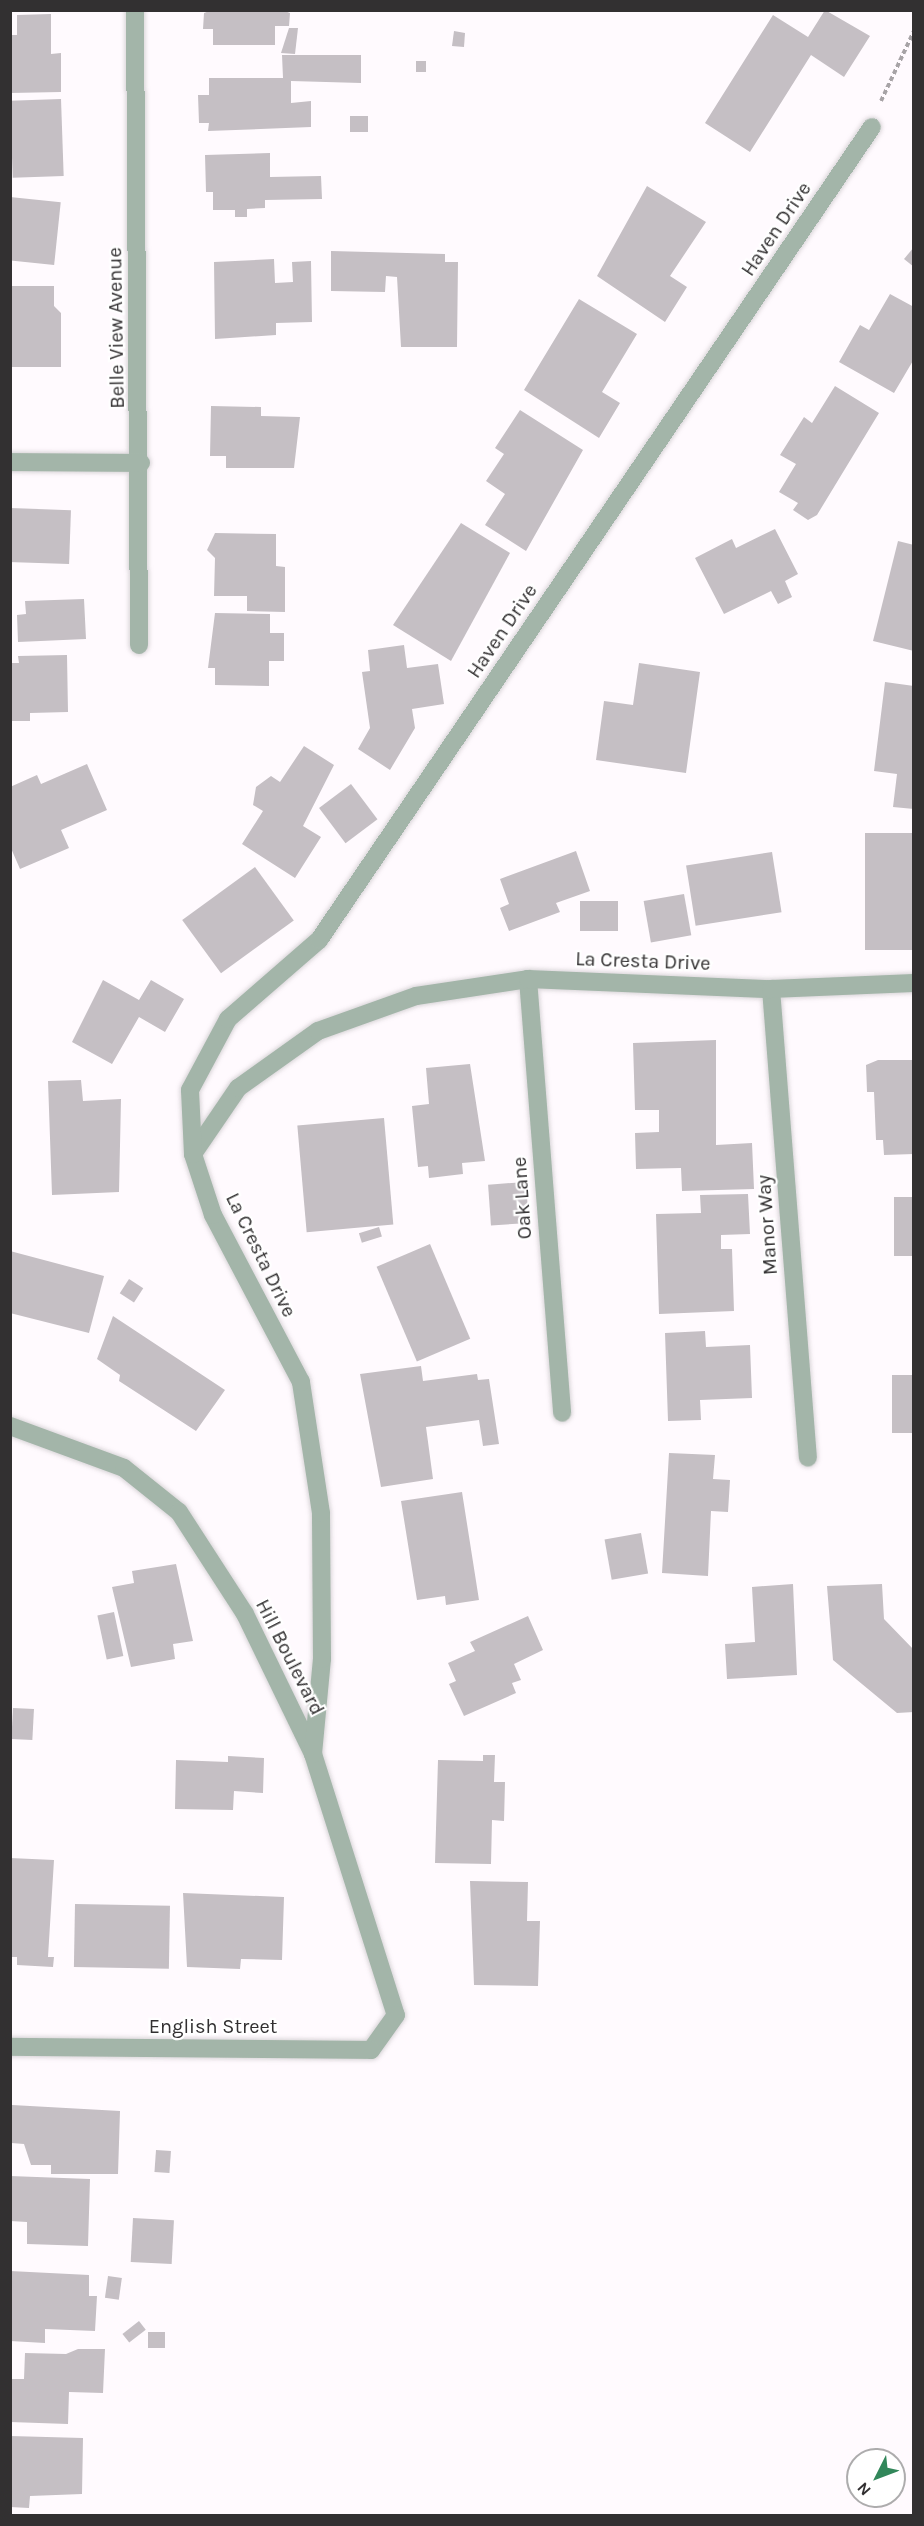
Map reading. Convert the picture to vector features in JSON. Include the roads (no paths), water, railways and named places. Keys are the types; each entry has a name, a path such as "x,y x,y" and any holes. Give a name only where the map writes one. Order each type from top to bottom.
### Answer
{"street":[{"name":"Belle View Avenue","path":"135,10 141,463 139,645"},
{"name":"Haven Drive","path":"193,1154 190,1090 228,1019 319,940 872,127"},
{"path":"10,462 141,463"},
{"name":"La Cresta Drive","path":"313,1754 322,1659 321,1514 301,1382 213,1215 193,1154 238,1088 318,1031 416,996 528,979 771,989 914,983"},
{"name":"Oak Lane","path":"528,979 562,1413"},
{"name":"Manor Way","path":"771,989 808,1458"},
{"name":"Hill Boulevard","path":"15,1432 124,1468 180,1512 245,1614 313,1754 396,2015"},
{"name":"English Street","path":"10,2047 371,2050 396,2015"}]}
